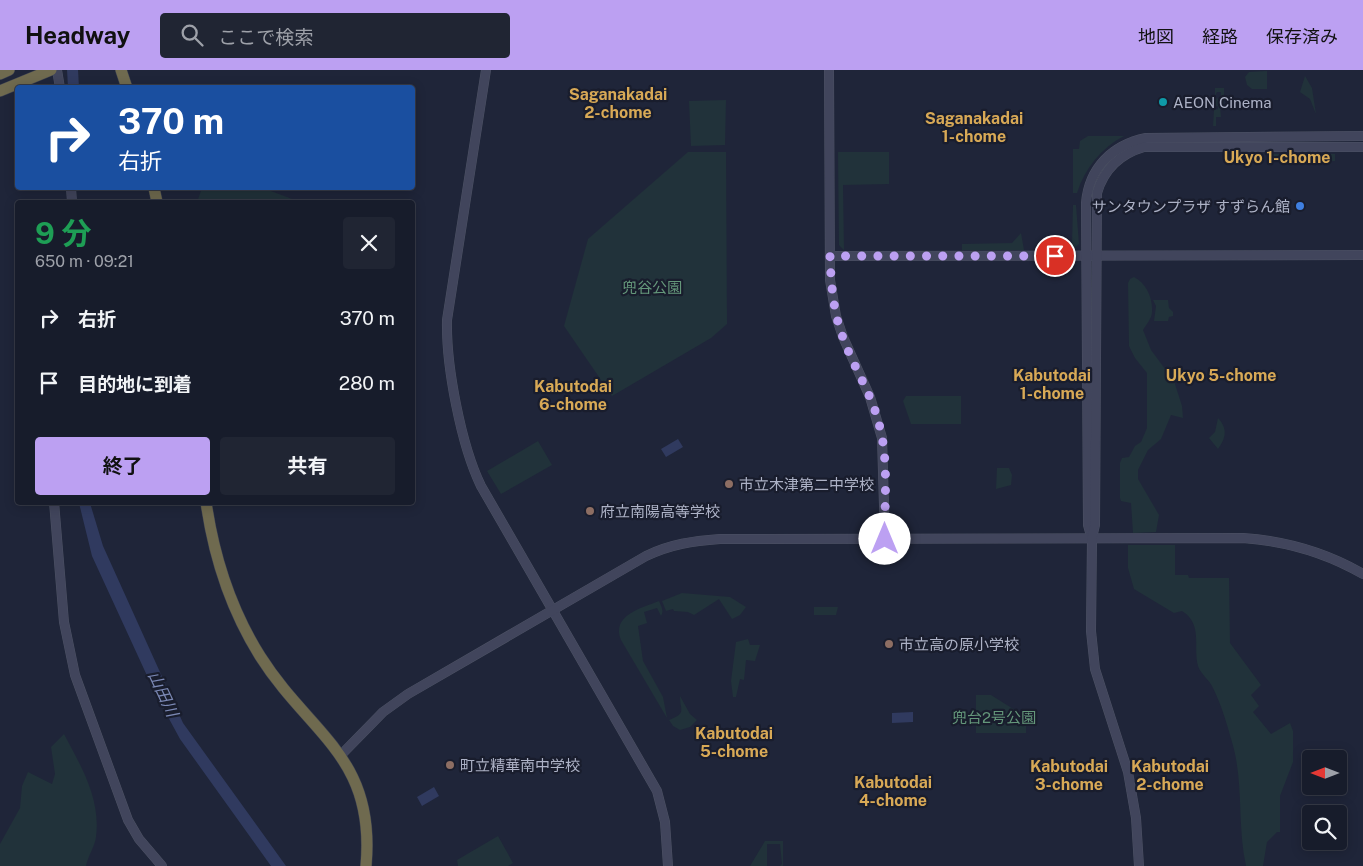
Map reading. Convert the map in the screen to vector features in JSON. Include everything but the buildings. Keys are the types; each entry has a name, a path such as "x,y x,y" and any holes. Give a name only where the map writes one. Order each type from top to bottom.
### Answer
{"highway":[{"path":"0,74 9,70"},
{"path":"0,91 51,70"},
{"path":"121,70 126,85"},
{"path":"207,505 220,573 246,630 261,657 279,682 342,755 359,792 367,821 366,866"}],"street":[{"path":"57,70 60,85"},
{"path":"486,70 449,299 448,351 464,438 473,470 657,790 665,822 668,866"},
{"path":"828,70 830,280 836,316 843,337 870,396 882,438 885,539"},
{"path":"1091,255 1086,203 1091,181 1105,158 1131,141 1153,137 1363,136"},
{"path":"1139,866 1136,818 1128,772 1100,686 1094,659 1091,631 1092,538 1088,525 1091,255 1099,185 1114,163 1133,150 1151,147 1363,147"},
{"path":"830,256 1363,255"},
{"path":"54,505 64,622 74,675 128,820 139,839 162,866"},
{"path":"342,755 395,703 646,556 674,545 720,540 1243,538 1274,541 1300,547 1332,557 1363,574"}],"green space":[{"path":"1267,71 1267,89 1252,89 1247,85 1245,77 1249,72"},
{"path":"1305,76 1312,88 1316,114 1310,99 1300,92"},
{"path":"1215,88 1224,88 1224,106 1220,107 1221,117 1216,117 1216,126 1213,126 1214,110 1218,109 1218,106 1214,106 1214,98 1221,99 1221,92 1217,92 1215,96"},
{"path":"726,100 725,145 691,146 689,101"},
{"path":"1088,136 1124,136 1101,153 1084,175 1077,193 1073,193 1073,149 1079,149 1080,141"},
{"name":"兜谷公園","path":"688,152 726,152 727,324 711,338 612,396 564,326 588,239"},
{"path":"838,152 889,152 889,184 843,185 844,250 839,245"},
{"path":"1269,154 1335,154 1335,161 1269,161"},
{"path":"201,190 268,190 295,200 198,200"},
{"path":"1073,205 1076,205 1079,244 1073,249 1042,250 1041,247 1070,246 1072,244"},
{"path":"1021,233 1024,250 962,250 962,244 1012,243"},
{"path":"1134,277 1145,287 1151,301 1152,314 1143,330 1151,350 1174,381 1182,406 1183,418 1171,415 1161,439 1148,450 1138,470 1138,479 1159,515 1156,532 1133,533 1131,503 1121,501 1120,498 1120,463 1122,458 1129,457 1135,446 1141,442 1147,428 1147,373 1135,358 1129,346 1128,283"},
{"path":"1153,300 1168,300 1173,316 1169,317 1168,321 1154,321 1156,306"},
{"path":"906,396 961,396 961,424 911,424 903,401"},
{"path":"1218,418 1225,433 1218,449 1209,438 1215,432"},
{"path":"538,441 552,465 501,494 487,471"},
{"path":"997,468 1009,468 1012,475 1011,485 996,489"},
{"path":"1128,545 1175,545 1175,575 1188,575 1189,578 1229,578 1230,643 1261,685 1251,695 1259,706 1253,712 1271,734 1290,723 1293,731 1293,762 1280,796 1280,832 1277,832 1267,842 1263,866 1246,866 1243,851 1236,757 1219,701 1212,685 1198,666 1193,622 1182,611 1174,613 1134,589 1128,568"},
{"path":"682,593 730,597 746,607 740,615 732,619 719,599 694,615 688,612 674,611 673,609 666,611 662,601"},
{"path":"659,601 662,608 661,616 657,608 644,612 647,623 638,626 643,661 663,697 667,718 621,640 619,631 620,624 630,614"},
{"path":"814,607 838,607 836,615 814,615"},
{"path":"748,639 750,645 760,645 755,661 746,660 744,680 740,679 736,697 733,697 731,681 736,642"},
{"name":"兜台2号公園","path":"976,695 991,695 1026,717 1026,733 976,733"},
{"path":"680,696 690,714 697,720 690,727 680,730 673,726 669,720 675,718 681,711"},
{"path":"64,734 88,783 96,809 96,837 86,866 0,866 0,844 20,808 22,786 28,772 52,784 55,774 51,747"},
{"path":"498,836 513,863 508,866 458,866 457,860"},
{"path":"765,841 783,841 783,866 780,866 782,864 780,844 767,844 767,866 750,866"}],"water":[{"path":"67,70 78,70 79,85 68,85"},
{"path":"678,439 683,447 666,457 661,449"},
{"name":"山田川","path":"79,505 91,505 103,546 183,723 286,866 271,866 180,739 155,693 92,556"},
{"path":"913,712 913,722 892,723 892,713"},
{"path":"434,787 439,796 422,806 417,797"}],"place":[{"name":"AEON Cinema","path":"1163,102"},
{"name":"サンタウンプラザ すずらん館","path":"1300,206"},
{"name":"市立木津第二中学校","path":"729,484"},
{"name":"府立南陽高等学校","path":"590,511"},
{"name":"市立高の原小学校","path":"889,644"},
{"name":"町立精華南中学校","path":"450,765"}],"district":[{"name":"Saganakadai 2-chome","path":"618,103"},
{"name":"Saganakadai 1-chome","path":"974,127"},
{"name":"Ukyo 1-chome","path":"1277,157"},
{"name":"Ukyo 5-chome","path":"1221,375"},
{"name":"Kabutodai 1-chome","path":"1052,384"},
{"name":"Kabutodai 6-chome","path":"573,395"},
{"name":"Kabutodai 5-chome","path":"734,742"},
{"name":"Kabutodai 3-chome","path":"1069,775"},
{"name":"Kabutodai 2-chome","path":"1170,775"},
{"name":"Kabutodai 4-chome","path":"893,791"}],"route":[{"path":"885,539 884,450 880,427 870,396 843,337 836,316 830,280 830,256 1055,256"}]}
